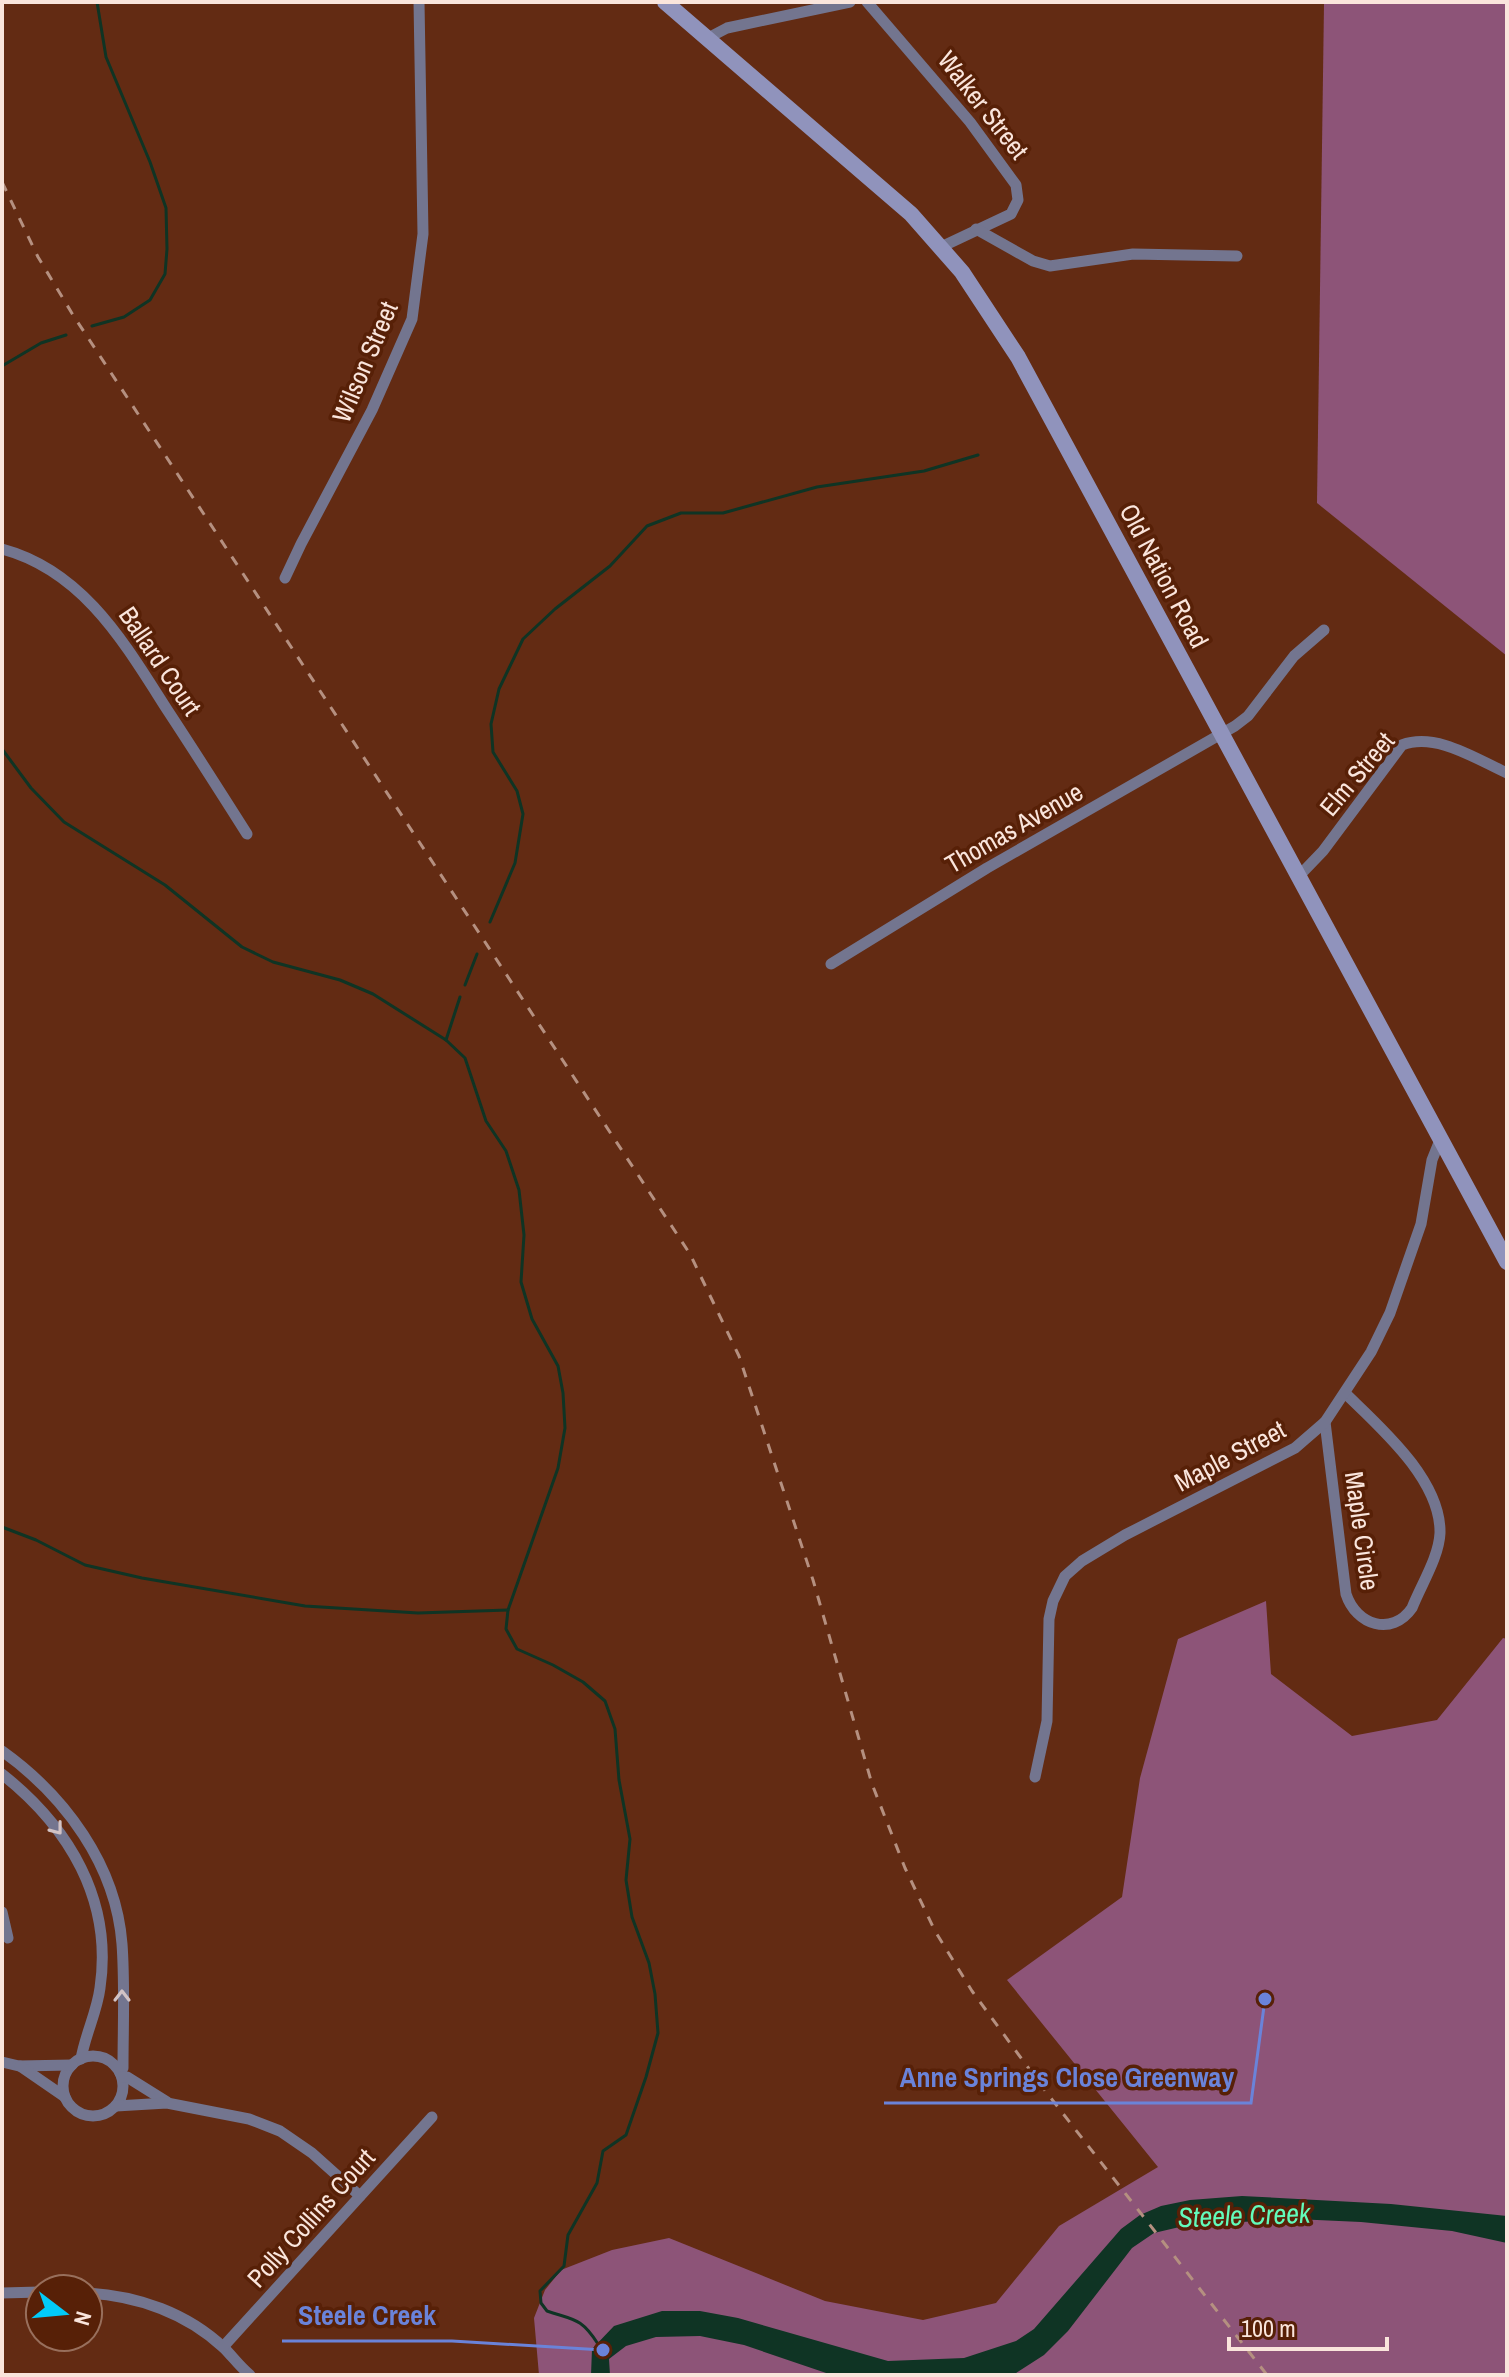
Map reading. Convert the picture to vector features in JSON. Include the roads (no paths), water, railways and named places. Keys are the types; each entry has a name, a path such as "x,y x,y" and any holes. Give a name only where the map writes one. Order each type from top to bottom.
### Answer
{"main road":[{"name":"Old Nation Road","path":"665,2 877,183 941,247 975,290 1018,357 1507,1262"}],"street":[{"name":"Wilson Street","path":"285,578 372,410 412,319 423,234 419,2"},
{"path":"708,38 727,28 850,2"},
{"name":"Walker Street","path":"867,2 929,71 1014,180 1018,200 1015,208 1004,218 941,247"},
{"path":"976,229 1033,261 1050,266 1133,254 1237,256"},
{"name":"Ballard Court","path":"2,549 19,554 70,583 103,615 247,834"},
{"name":"Thomas Avenue","path":"831,964 987,868 1248,716 1294,656 1324,630"},
{"name":"Elm Street","path":"1299,876 1323,851 1402,745 1418,739 1507,773"},
{"name":"Maple Street","path":"1035,1777 1047,1721 1049,1619 1053,1601 1065,1576 1082,1561 1125,1535 1295,1448 1325,1422 1346,1394 1390,1313 1421,1224 1432,1160 1440,1140"},
{"name":"Maple Circle","path":"1325,1422 1346,1594 1355,1614 1366,1621 1386,1625 1406,1616 1412,1608 1440,1534 1437,1509 1412,1464 1346,1394"},
{"path":"2,1751 59,1801 93,1848 116,1908 122,1943 123,2089 116,2106 106,2114 86,2116 70,2106 65,2097 64,2078 77,2062 100,1991 103,1957 97,1913 85,1871 33,1798 2,1774"},
{"path":"33,1798 44,1785"},
{"path":"2,1912 8,1938"},
{"path":"2,2062 19,2066 102,2057 111,2062 121,2075 167,2103"},
{"path":"19,2066 65,2097"},
{"path":"116,2106 167,2103 249,2119 280,2131 312,2153 360,2196"},
{"name":"Polly Collins Court","path":"223,2347 432,2117"},
{"path":"2,2293 24,2292"},
{"path":"104,2294 116,2294 159,2307 190,2323 223,2347 250,2375"}],"water":[{"path":"1242,2196 1391,2204 1507,2216 1507,2243 1452,2231 1361,2222 1295,2219 1188,2225 1154,2233 1132,2248 1068,2331 1044,2355 1013,2375 832,2375 744,2345 700,2336 656,2337 626,2346 609,2359 610,2375 591,2375 592,2349 614,2326 662,2311 700,2311 738,2318 888,2361 964,2358 1016,2341 1034,2329 1121,2229 1140,2215 1161,2206 1190,2200"}],"waterway":[{"path":"92,326 124,317 150,300 165,274 167,249 166,208 106,57 97,2"},
{"path":"2,366 41,343 66,335"},
{"path":"490,922 515,863 523,814 517,791 493,752 491,724 499,689 523,639 555,609 610,566 647,526 681,513 723,513 817,487 924,471 978,455"},
{"path":"2,749 31,788 64,822 165,885 242,947 273,962 340,980 373,994 446,1040 465,1058 486,1121 506,1151 519,1190 524,1235 521,1282 532,1319 558,1366 565,1428 558,1468 508,1610 506,1629 517,1649 583,1682 605,1701 615,1729 619,1780 630,1839 626,1880 632,1917 649,1963 655,1994 658,2033 626,2135 603,2151 597,2183 568,2235 564,2266 540,2291 541,2303 547,2311 581,2324 598,2344"},
{"path":"465,985 477,954"},
{"path":"446,1040 460,997"},
{"path":"2,1527 85,1565 305,1606 418,1613 508,1610"}],"railway":[{"path":"2,182 38,257 73,315 690,1254 739,1356 813,1580 872,1784 905,1868 935,1931 972,1991 1043,2088 1267,2375"}],"place":[{"name":"Anne Springs Close Greenway","path":"1265,1999"},
{"name":"Steele Creek","path":"603,2350"}]}
